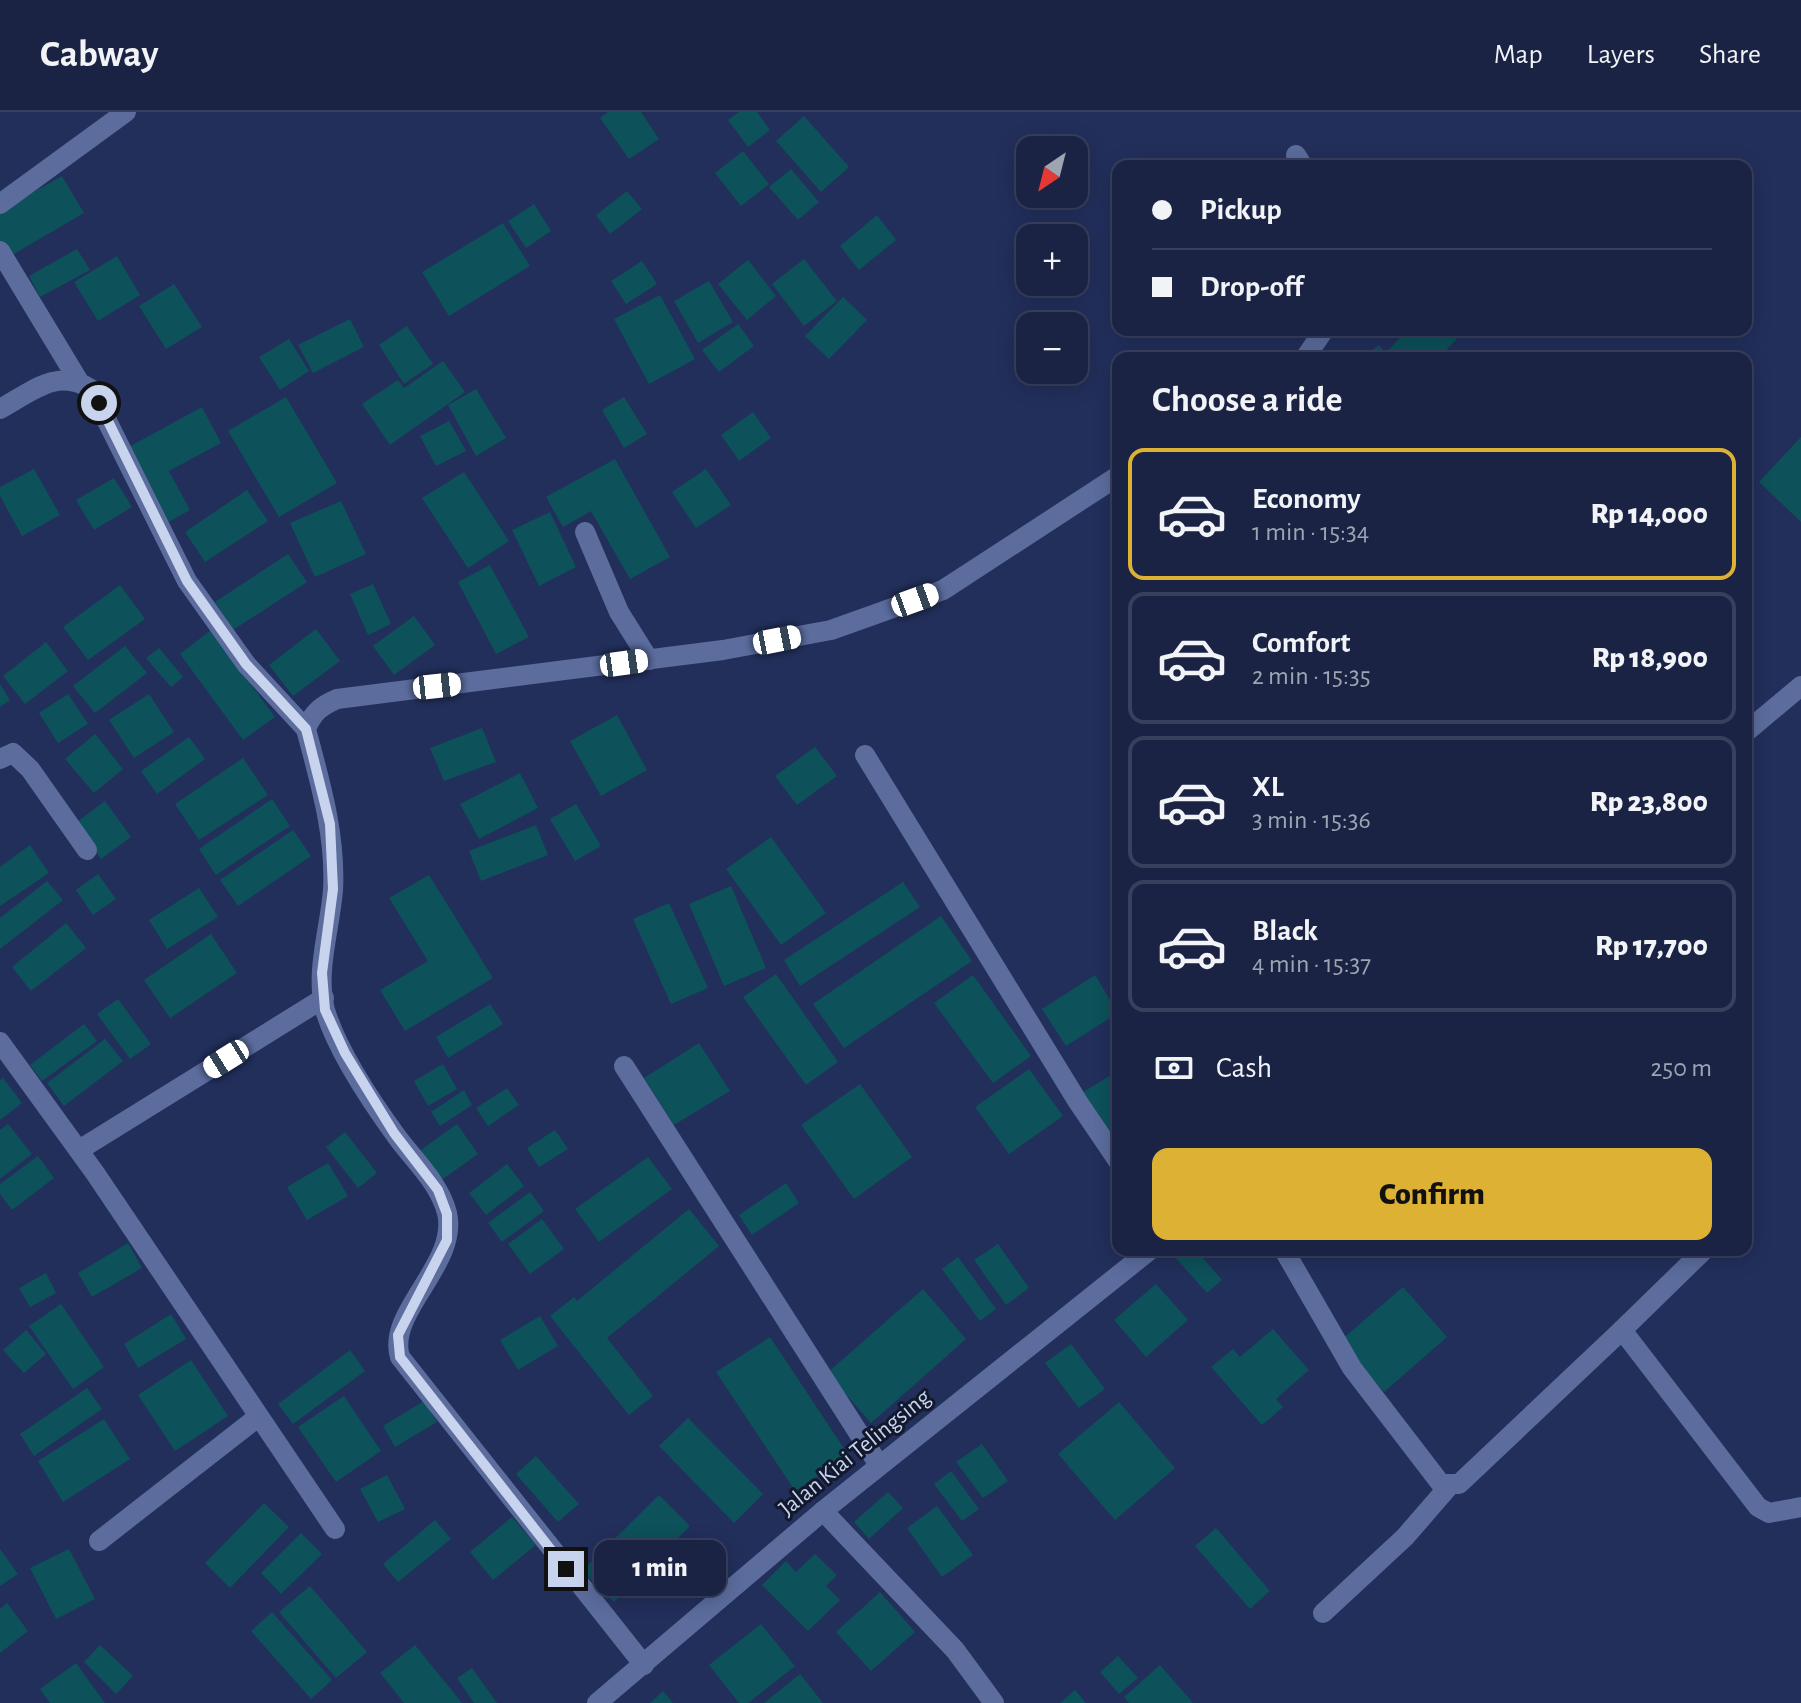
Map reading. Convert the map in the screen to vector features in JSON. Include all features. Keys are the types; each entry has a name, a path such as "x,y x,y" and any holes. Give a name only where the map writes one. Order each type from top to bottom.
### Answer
{"street":[{"path":"0,204 126,112"},
{"path":"0,251 78,380"},
{"path":"0,409 47,382 63,377 78,380 91,389 187,581 246,664 306,729 330,824 333,889 322,973 325,1010 345,1053 394,1133 438,1190 447,1214 447,1240 398,1335 400,1357 644,1665"},
{"path":"306,729 321,707 337,699 649,660 831,630 943,590 1112,480"},
{"path":"585,532 619,612 649,660"},
{"path":"1752,727 1801,686"},
{"path":"0,759 13,753 30,769 87,850"},
{"path":"865,755 1112,1152"},
{"path":"79,1150 324,998"},
{"path":"3,1054 79,1150 335,1529"},
{"path":"624,1066 879,1465"},
{"name":"Jalan Kiai Telingsing","path":"597,1703 879,1465 1142,1256"},
{"path":"1287,1256 1352,1368 1435,1480 1450,1485 1459,1484 1698,1256"},
{"path":"1622,1330 1758,1507 1769,1513 1801,1507"},
{"path":"99,1541 258,1417"},
{"path":"1323,1613 1405,1537 1450,1485"},
{"path":"823,1511 955,1650 994,1703"}],"building":[{"path":"608,112 641,112 659,139 629,159 600,118"},
{"path":"739,112 757,112 770,130 748,147 728,120"},
{"path":"804,116 849,167 821,192 776,141"},
{"path":"743,151 769,184 741,206 715,173"},
{"path":"791,169 819,202 798,220 769,187"},
{"path":"62,176 84,213 7,258 0,246 0,211"},
{"path":"627,191 642,209 610,234 596,215"},
{"path":"534,204 551,231 526,248 508,221"},
{"path":"877,215 896,240 859,270 840,246"},
{"path":"503,223 530,266 449,316 422,272"},
{"path":"77,249 90,270 40,297 29,276"},
{"path":"117,256 140,295 98,321 74,282"},
{"path":"804,259 837,301 804,326 772,284"},
{"path":"748,260 776,296 747,320 718,284"},
{"path":"642,261 657,284 626,304 611,281"},
{"path":"709,281 733,322 698,343 674,301"},
{"path":"174,284 202,327 166,349 139,306"},
{"path":"660,295 695,359 649,384 614,319"},
{"path":"843,297 867,320 829,359 805,336"},
{"path":"350,319 364,347 313,373 298,345"},
{"path":"738,324 754,346 719,372 702,350"},
{"path":"407,326 433,364 404,384 379,345"},
{"path":"1402,336 1459,336 1445,352 1387,352"},
{"path":"289,339 309,371 280,390 259,357"},
{"path":"1379,345 1384,352 1369,352"},
{"path":"443,361 465,392 390,445 362,404 398,380 404,388"},
{"path":"476,389 506,438 476,456 448,405"},
{"path":"286,397 337,483 279,517 228,431"},
{"path":"624,397 647,434 624,448 602,410"},
{"path":"202,407 221,443 169,471 190,510 167,523 125,449"},
{"path":"753,412 771,438 739,461 721,435"},
{"path":"449,421 466,451 436,466 420,436"},
{"path":"1801,437 1801,522 1759,482"},
{"path":"615,459 670,557 630,579 591,511 563,527 546,497"},
{"path":"34,469 60,515 22,536 0,496 0,487"},
{"path":"706,469 731,505 696,528 672,492"},
{"path":"464,472 509,541 468,568 422,498"},
{"path":"114,478 132,507 94,530 76,500"},
{"path":"247,490 268,521 205,562 185,532"},
{"path":"341,501 366,554 315,577 290,523"},
{"path":"550,512 576,567 539,586 512,530"},
{"path":"288,554 307,582 233,630 215,602"},
{"path":"490,565 529,637 496,654 458,582"},
{"path":"373,584 391,624 368,635 350,594"},
{"path":"120,585 145,619 88,660 63,627"},
{"path":"414,616 435,645 394,675 373,646"},
{"path":"316,629 340,661 293,696 269,665"},
{"path":"211,630 275,717 243,740 180,654"},
{"path":"46,642 68,671 25,704 3,676"},
{"path":"125,646 147,673 95,713 73,686"},
{"path":"159,648 183,677 171,687 146,658"},
{"path":"0,684 10,700 0,707"},
{"path":"68,694 88,724 58,743 39,713"},
{"path":"149,694 174,732 134,758 109,720"},
{"path":"617,715 647,770 601,796 570,741"},
{"path":"482,728 496,762 444,781 430,748"},
{"path":"95,734 123,769 94,793 65,759"},
{"path":"189,737 205,759 157,794 141,771"},
{"path":"815,747 837,776 797,805 775,776"},
{"path":"243,758 268,795 199,840 175,804"},
{"path":"520,773 538,808 479,839 460,804"},
{"path":"272,799 290,826 216,875 199,849"},
{"path":"105,801 131,837 101,859 74,824"},
{"path":"576,804 601,846 575,861 550,819"},
{"path":"536,825 548,855 481,881 469,851"},
{"path":"293,830 311,856 238,906 220,880"},
{"path":"771,837 826,913 781,945 726,869"},
{"path":"30,845 49,873 0,906 0,867"},
{"path":"98,874 116,899 93,915 76,890"},
{"path":"429,875 493,978 405,1031 380,990 428,961 389,898"},
{"path":"47,881 63,900 0,949 0,918"},
{"path":"903,882 920,907 800,986 784,960"},
{"path":"731,886 766,968 724,986 689,904"},
{"path":"199,888 218,917 167,949 149,920"},
{"path":"669,903 708,988 671,1004 633,919"},
{"path":"941,916 972,961 844,1048 813,1004"},
{"path":"66,923 86,948 31,991 12,967"},
{"path":"211,934 237,973 170,1018 144,980"},
{"path":"776,974 838,1062 806,1085 743,997"},
{"path":"973,975 1031,1056 993,1083 934,1003"},
{"path":"1095,975 1112,1003 1112,1017 1066,1046 1042,1009"},
{"path":"118,999 151,1044 130,1059 97,1014"},
{"path":"490,1004 503,1024 448,1058 436,1037"},
{"path":"84,1024 97,1041 42,1081 30,1065"},
{"path":"105,1039 123,1061 64,1106 47,1083"},
{"path":"699,1043 730,1091 674,1125 644,1078"},
{"path":"443,1064 457,1089 428,1106 414,1081"},
{"path":"1029,1069 1063,1116 1009,1154 975,1107"},
{"path":"1111,1075 1112,1143 1080,1094"},
{"path":"3,1078 22,1103 0,1120 0,1080"},
{"path":"860,1084 912,1157 854,1199 801,1125"},
{"path":"507,1088 519,1105 488,1126 476,1108"},
{"path":"464,1090 472,1105 440,1126 431,1112"},
{"path":"8,1124 32,1154 0,1179 0,1130"},
{"path":"457,1124 478,1154 440,1181 418,1152"},
{"path":"555,1130 568,1149 539,1167 527,1148"},
{"path":"345,1132 377,1173 358,1188 326,1147"},
{"path":"38,1156 54,1178 12,1210 0,1194 0,1184"},
{"path":"648,1157 672,1189 599,1242 575,1209"},
{"path":"328,1163 348,1196 307,1220 287,1187"},
{"path":"507,1164 524,1186 486,1215 469,1193"},
{"path":"786,1183 799,1203 752,1235 739,1215"},
{"path":"530,1192 544,1211 502,1242 488,1223"},
{"path":"689,1209 719,1246 607,1338 653,1396 629,1415 550,1316 574,1297 577,1301"},
{"path":"542,1219 564,1249 530,1274 508,1244"},
{"path":"128,1243 142,1268 92,1297 78,1273"},
{"path":"998,1244 1029,1288 1006,1305 974,1260"},
{"path":"1174,1256 1201,1256 1222,1280 1207,1293"},
{"path":"958,1257 996,1309 980,1321 942,1269"},
{"path":"46,1273 56,1293 30,1307 19,1288"},
{"path":"1156,1284 1188,1320 1146,1357 1114,1320"},
{"path":"1403,1287 1447,1337 1384,1392 1340,1341"},
{"path":"923,1289 966,1339 871,1423 827,1373"},
{"path":"61,1304 104,1367 73,1389 29,1326"},
{"path":"171,1314 186,1339 138,1368 124,1344"},
{"path":"540,1316 558,1346 518,1370 500,1340"},
{"path":"1273,1329 1309,1370 1276,1399 1283,1407 1262,1425 1211,1367 1233,1349 1240,1357"},
{"path":"26,1330 46,1354 24,1373 3,1350"},
{"path":"770,1337 849,1456 795,1491 716,1372"},
{"path":"1071,1344 1105,1389 1079,1408 1045,1363"},
{"path":"350,1350 365,1371 293,1424 278,1404"},
{"path":"191,1360 228,1416 175,1451 138,1395"},
{"path":"87,1388 102,1409 34,1456 20,1434"},
{"path":"344,1396 381,1451 336,1482 298,1427"},
{"path":"424,1401 437,1422 395,1447 383,1426"},
{"path":"1119,1402 1175,1468 1115,1520 1058,1454"},
{"path":"688,1418 763,1494 734,1523 659,1446"},
{"path":"104,1419 130,1459 63,1502 38,1461"},
{"path":"982,1444 1008,1481 983,1498 956,1462"},
{"path":"536,1456 579,1504 558,1522 516,1474"},
{"path":"951,1471 979,1509 962,1521 934,1484"},
{"path":"387,1475 405,1509 378,1522 360,1489"},
{"path":"888,1492 903,1508 869,1539 854,1522"},
{"path":"659,1495 690,1526 614,1602 582,1571"},
{"path":"264,1503 289,1527 230,1588 205,1563"},
{"path":"937,1506 973,1555 942,1577 907,1528"},
{"path":"512,1517 536,1545 493,1580 470,1552"},
{"path":"435,1520 451,1539 398,1582 383,1564"},
{"path":"1216,1528 1270,1591 1250,1609 1195,1546"},
{"path":"301,1533 322,1554 281,1594 261,1573"},
{"path":"0,1549 18,1574 0,1586"},
{"path":"69,1549 95,1599 56,1619 30,1568"},
{"path":"815,1554 837,1575 826,1586 840,1600 808,1631 762,1585 786,1561 796,1572"},
{"path":"310,1586 367,1652 336,1678 279,1612"},
{"path":"880,1592 915,1632 871,1671 836,1632"},
{"path":"7,1603 28,1631 0,1653 0,1609"},
{"path":"272,1612 332,1680 311,1699 251,1631"},
{"path":"761,1624 795,1666 748,1703 739,1703 709,1665"},
{"path":"100,1645 133,1676 116,1694 84,1662"},
{"path":"415,1645 462,1703 404,1703 380,1673"},
{"path":"1118,1656 1138,1678 1119,1694 1100,1672"},
{"path":"76,1663 105,1703 50,1703 40,1689"},
{"path":"1160,1665 1193,1703 1129,1703 1124,1697"},
{"path":"472,1668 497,1703 474,1703 457,1678"},
{"path":"800,1674 823,1703 764,1703"},
{"path":"1075,1690 1086,1703 1060,1703"},
{"path":"663,1691 673,1703 650,1703"}],"route":[{"path":"99,403 187,581 246,664 306,729 330,824 333,889 322,973 325,1010 345,1053 394,1133 438,1190 447,1214 447,1240 398,1335 400,1357 566,1569"}]}
